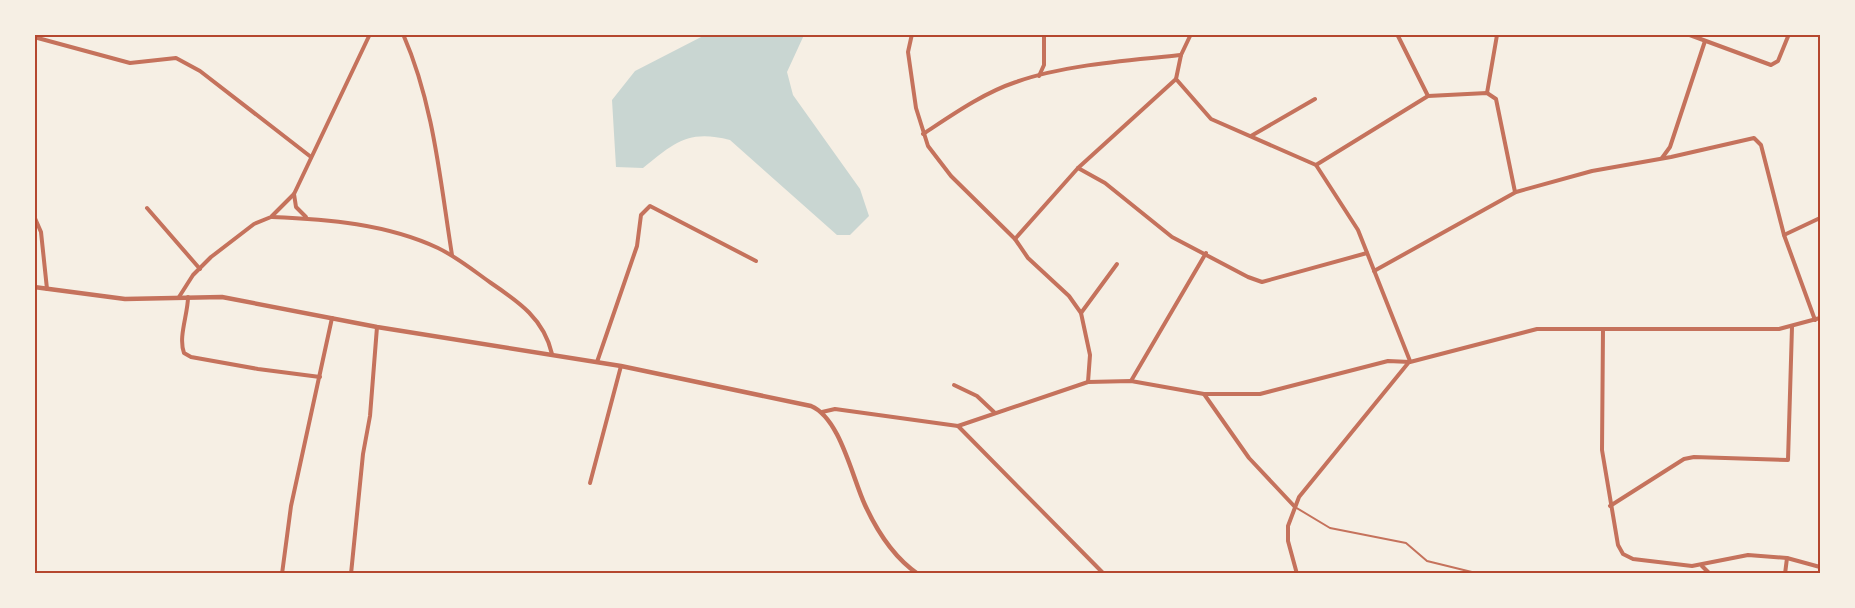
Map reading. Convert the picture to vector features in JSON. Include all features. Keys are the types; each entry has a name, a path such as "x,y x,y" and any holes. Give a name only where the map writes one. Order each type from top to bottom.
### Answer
{"street":[{"path":"179,297 200,269 239,234 271,217 294,194 370,34"},
{"path":"403,34 417,67 432,123 452,256"},
{"path":"912,34 908,52 916,108 928,146 951,176 1014,239 1028,258 1069,296 1081,313 1090,355 1088,382"},
{"path":"1039,76 1044,65 1044,34"},
{"path":"1014,239 1078,168 1176,79 1181,55 1191,34"},
{"path":"1397,34 1428,96"},
{"path":"1687,34 1776,64 1789,34"},
{"path":"1487,93 1497,35"},
{"path":"34,37 130,63 176,58 200,70 311,157"},
{"path":"1662,159 1670,147 1705,41"},
{"path":"923,134 1007,85 1039,76 1115,62 1181,55"},
{"path":"1176,79 1211,119 1316,165 1359,230 1410,362"},
{"path":"1316,165 1428,96 1487,93 1496,99 1515,192"},
{"path":"1251,136 1315,99"},
{"path":"822,412 835,409 958,426 1088,382 1131,381 1204,394 1260,394 1388,361 1410,362 1537,329 1792,327 1818,319 1784,235 1758,140 1754,138 1662,159 1592,171 1515,192 1374,271"},
{"path":"1078,168 1105,183 1172,237 1262,282 1367,253"},
{"path":"294,194 299,212 310,218"},
{"path":"597,362 637,246 641,215 650,206 756,261"},
{"path":"147,208 200,269"},
{"path":"34,216 44,246 47,290"},
{"path":"271,217 310,218 395,232 452,256 517,300 539,322 548,338 552,354"},
{"path":"1784,235 1821,218"},
{"path":"1131,381 1206,253"},
{"path":"1081,313 1117,264"},
{"path":"34,287 125,299 222,297 377,327 621,366 807,405 822,412 835,430 876,525 888,545 915,573"},
{"path":"188,297 187,319 182,341 184,353 191,357 258,369 320,376"},
{"path":"282,573 291,506 332,318"},
{"path":"351,573 363,454 370,416 377,327"},
{"path":"1610,506 1684,459 1694,457 1788,460 1792,327"},
{"path":"1603,329 1602,450 1610,506 1618,545 1623,554 1633,559 1701,566 1748,555 1787,558 1821,567"},
{"path":"1297,573 1288,541 1288,526 1299,497 1410,362"},
{"path":"590,483 621,366"},
{"path":"954,385 977,396 995,413"},
{"path":"1204,394 1249,458 1295,507"},
{"path":"958,426 1104,573"},
{"path":"1785,573 1787,558"},
{"path":"1701,566 1710,573"}],"lane":[{"path":"1295,507 1330,528 1406,543 1427,561 1480,573"}],"shaded area":[{"path":"705,35 804,35 787,72 793,95 860,189 869,216 850,235 837,235 730,140 703,136 692,137 673,145 643,168 616,167 612,100 635,71"}]}
